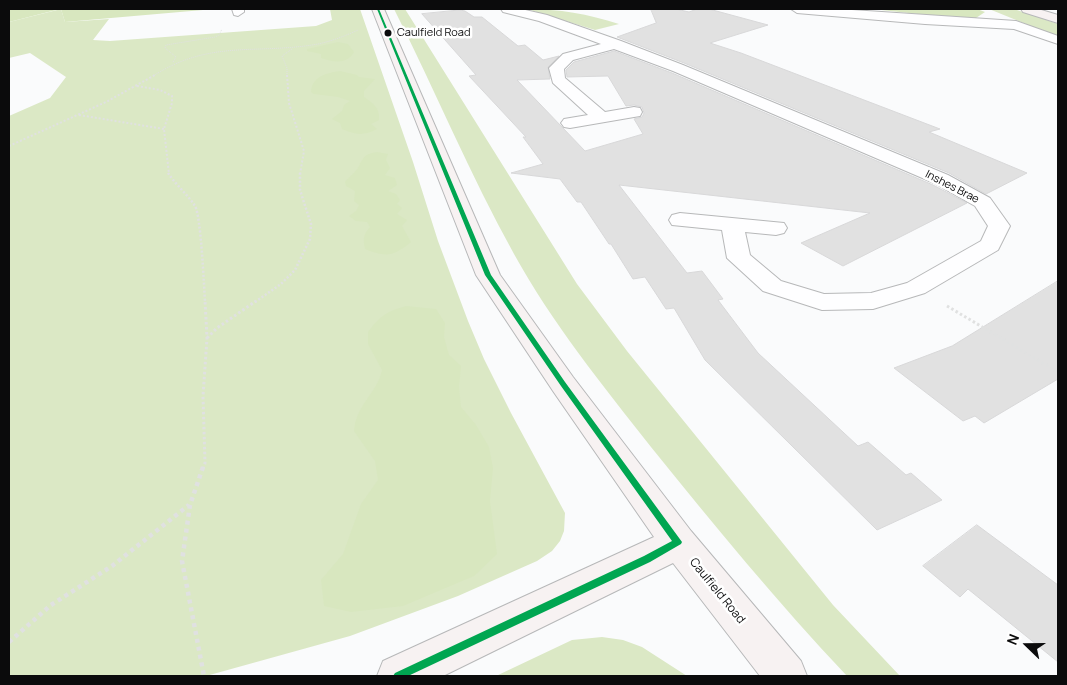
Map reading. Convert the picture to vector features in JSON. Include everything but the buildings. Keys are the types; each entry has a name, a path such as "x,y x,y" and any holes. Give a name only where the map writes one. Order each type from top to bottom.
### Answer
{"street":[{"name":"Inshes Brae","path":"507,9 543,18 616,44 941,179 983,202 999,226 990,245 916,288 873,301 822,302 772,286 739,258 732,224"},
{"path":"797,9 1023,26 1058,40"},
{"path":"1027,9 1058,19"},
{"name":"Caulfield Road","path":"380,15 488,275 563,384 678,542 786,676"},
{"path":"601,117 558,80 556,68 568,57 616,44"},
{"path":"570,123 634,112"},
{"path":"680,220 776,228"},
{"path":"398,676 647,559 678,542"}],"path":[{"path":"173,63 176,57 165,48 166,45 219,35 226,16 238,10"},
{"path":"9,146 136,86 173,63 191,57 226,50 295,48 340,39 368,24 380,15"},
{"path":"207,338 216,328 280,284 295,270 310,239 312,224 300,190 300,167 304,150 289,103 287,68 282,56 295,48"},
{"path":"136,86 159,89 172,96 172,103 164,128 167,172 178,188 196,207 207,338 204,396 205,463 190,504 182,561 204,676"},
{"path":"78,114 164,128"},
{"path":"916,288 1058,372"},
{"path":"9,642 51,605 112,566 190,504"}],"green space":[{"path":"9,9 60,9 9,22"},
{"path":"61,9 65,22 109,19 93,40 110,41 316,26 332,20 330,9 360,9 438,241 468,321 484,359 511,413 565,513 564,531 560,541 552,551 537,561 458,596 350,636 206,676 9,676 9,116 50,98 66,77 30,53 9,58 9,22"},
{"path":"61,9 202,9 203,10 65,22"},
{"path":"394,9 405,9 577,284 627,351 833,605 900,676 847,676 771,592 651,447 597,377 561,329 514,254 482,194"},
{"path":"527,9 573,13 619,24 595,30"},
{"path":"872,9 977,9 985,12 973,20"},
{"path":"989,9 1014,9 1058,24 1058,37"},
{"path":"338,42 348,44 354,52 344,61 321,58 321,54 307,51 307,49"},
{"path":"340,71 359,77 375,79 364,91 364,97 377,109 379,120 371,124 377,129 359,134 342,129 340,123 332,119 350,101 311,92 314,82 321,76"},
{"path":"377,152 388,154 386,160 390,168 385,175 395,178 397,185 388,191 396,194 400,200 397,204 402,208 397,214 407,220 402,226 411,242 395,253 390,254 379,254 365,249 364,237 370,227 367,222 356,221 349,216 356,211 359,205 354,201 355,191 346,186 345,182 365,156"},
{"path":"406,306 436,309 445,323 444,337 449,355 461,366 459,387 461,407 476,425 489,447 493,468 490,501 497,554 474,576 403,606 351,612 324,606 321,580 343,554 361,504 378,480 375,461 354,431 362,406 376,386 382,370 368,344 368,332 384,315"},
{"path":"602,637 623,640 642,647 687,676 496,676 572,640"}],"transit line":[{"path":"378,9 488,275 563,384 678,542 647,559 398,676"}],"place":[{"name":"Caulfield Road","path":"388,33"}]}
